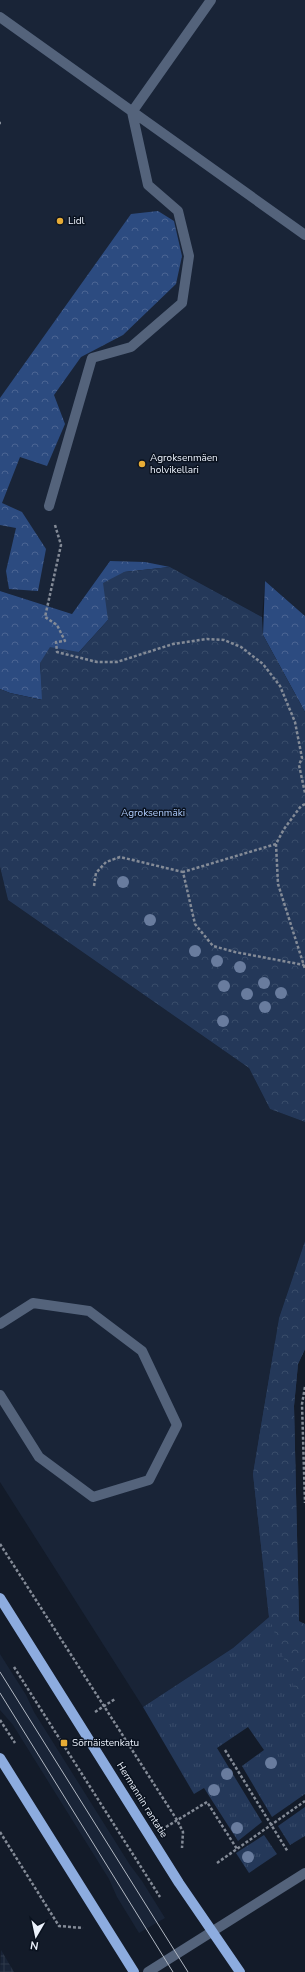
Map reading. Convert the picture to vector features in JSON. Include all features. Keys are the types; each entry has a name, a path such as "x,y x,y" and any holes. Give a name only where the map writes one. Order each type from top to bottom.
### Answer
{"main road":[{"name":"Hermannin rantatie","path":"0,1598 179,1882 240,1972"},
{"path":"0,1758 134,1972"}],"street":[{"path":"49,506 92,358 131,347 182,303 190,256 178,211 148,185 132,112 211,0"},
{"path":"0,17 305,235"},
{"path":"0,1324 33,1303 89,1311 142,1352 177,1425 149,1480 93,1497 39,1457 0,1395"},
{"path":"148,1972 305,1873"}],"path":[{"path":"49,506 61,545 45,617 57,625 65,641 56,642 57,652 97,662 117,662 173,644 207,639 224,640 241,647 263,664 280,686 296,722 302,758 299,765 305,793"},
{"path":"305,804 301,806 284,829 276,844 278,884 305,969"},
{"path":"94,886 96,874 106,862 120,857 182,872 276,844"},
{"path":"182,872 195,924 213,946 234,952 304,965"},
{"path":"305,1388 302,1404 305,1503"},
{"path":"302,1404 305,1410"},
{"path":"0,1544 177,1820 183,1832 179,1882"},
{"path":"14,1667 160,1897"},
{"path":"225,1750 288,1852"},
{"path":"217,1863 305,1801"},
{"path":"177,1820 207,1802 237,1849"},
{"path":"0,1832 59,1926 108,1930"}],"shaded area":[{"path":"0,0 305,0 305,616 265,581 262,617 170,567 110,561 72,614 0,591"},
{"path":"0,867 8,900 249,1068 270,1109 305,1122 305,1241 279,1318 253,1474 269,1617 233,1648 143,1707 0,1482"},
{"name":"Sörnäistenkatu","path":"0,1654 26,1695 34,1712 165,1918 139,1933 117,1897 109,1879 13,1725 0,1710"},
{"path":"1,1950 14,1972 0,1972"}],"green space":[{"path":"158,211 174,221 182,256 176,284 123,335 81,357 54,395 65,424 47,466 20,457 2,503 22,512 46,549 38,591 9,589 6,571 16,528 0,525 0,398 131,214"},
{"path":"110,561 145,562 170,567 124,572 108,620 79,652 40,663 43,700 10,693 0,689 0,591 72,614"},
{"name":"Agroksenmäki","path":"170,567 262,617 263,635 305,712 305,1122 270,1109 249,1068 8,900 0,867 0,689 10,693 42,700 40,663 50,647 79,652 108,620 103,583 124,572"},
{"path":"265,581 305,616 305,712 263,635"},
{"path":"305,1241 305,1349 298,1364 294,1406 299,1621 305,1624 305,1718 269,1617 253,1474 279,1318"},
{"path":"275,1343 305,1349 298,1364 294,1406 299,1622 305,1640 305,1794 272,1817 242,1766 264,1750 248,1727 217,1748 262,1822 238,1841 204,1788 194,1794 143,1707 233,1648 269,1617 253,1474"},
{"path":"305,1807 305,1836 290,1845 278,1826"},
{"path":"264,1835 277,1854 249,1873 236,1853"}],"tram line":[{"path":"0,1672 188,1972"},
{"path":"0,1693 173,1972"}],"place":[{"name":"Lidl","path":"60,221"},
{"name":"Agroksenmäen holvikellari","path":"142,464"},
{"name":"Sörnäistenkatu","path":"64,1743"}]}
